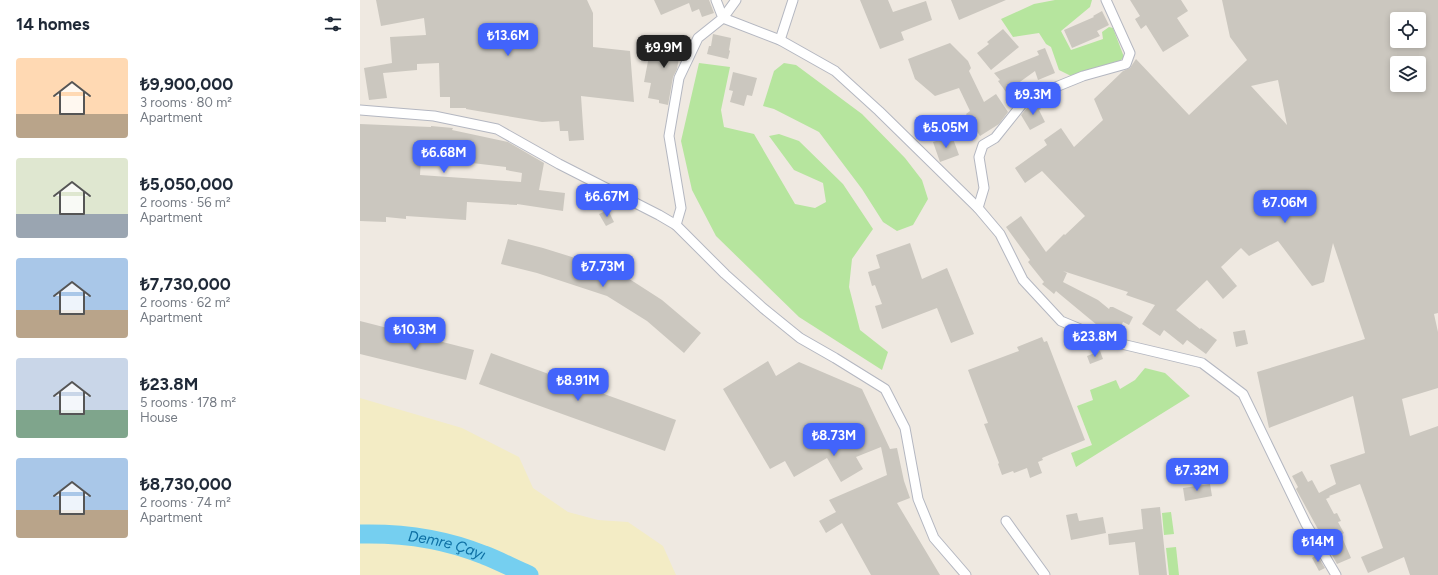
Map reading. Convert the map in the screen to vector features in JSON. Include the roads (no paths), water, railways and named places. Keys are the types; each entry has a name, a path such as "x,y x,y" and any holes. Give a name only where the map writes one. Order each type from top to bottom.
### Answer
{"street":[{"path":"716,0 723,18 780,40 835,71 879,111 978,208 1000,234 1023,280 1061,321 1109,341 1202,363 1243,394 1269,444 1306,524 1336,575"},
{"path":"676,225 681,208 669,136 679,78 698,38 723,18 736,0"},
{"path":"780,40 793,0"},
{"path":"978,208 984,188 979,157 983,145 995,138 1023,103 1046,91 1083,76 1126,64 1130,53 1106,0"},
{"path":"360,110 434,116 497,129 559,164 676,225 725,274 800,338 885,389 905,428 918,499 934,538 966,575"},
{"path":"1006,521 1045,575"}],"waterway":[{"name":"Demre Çayı","path":"360,534 407,536 439,541 469,549 529,575"}]}
